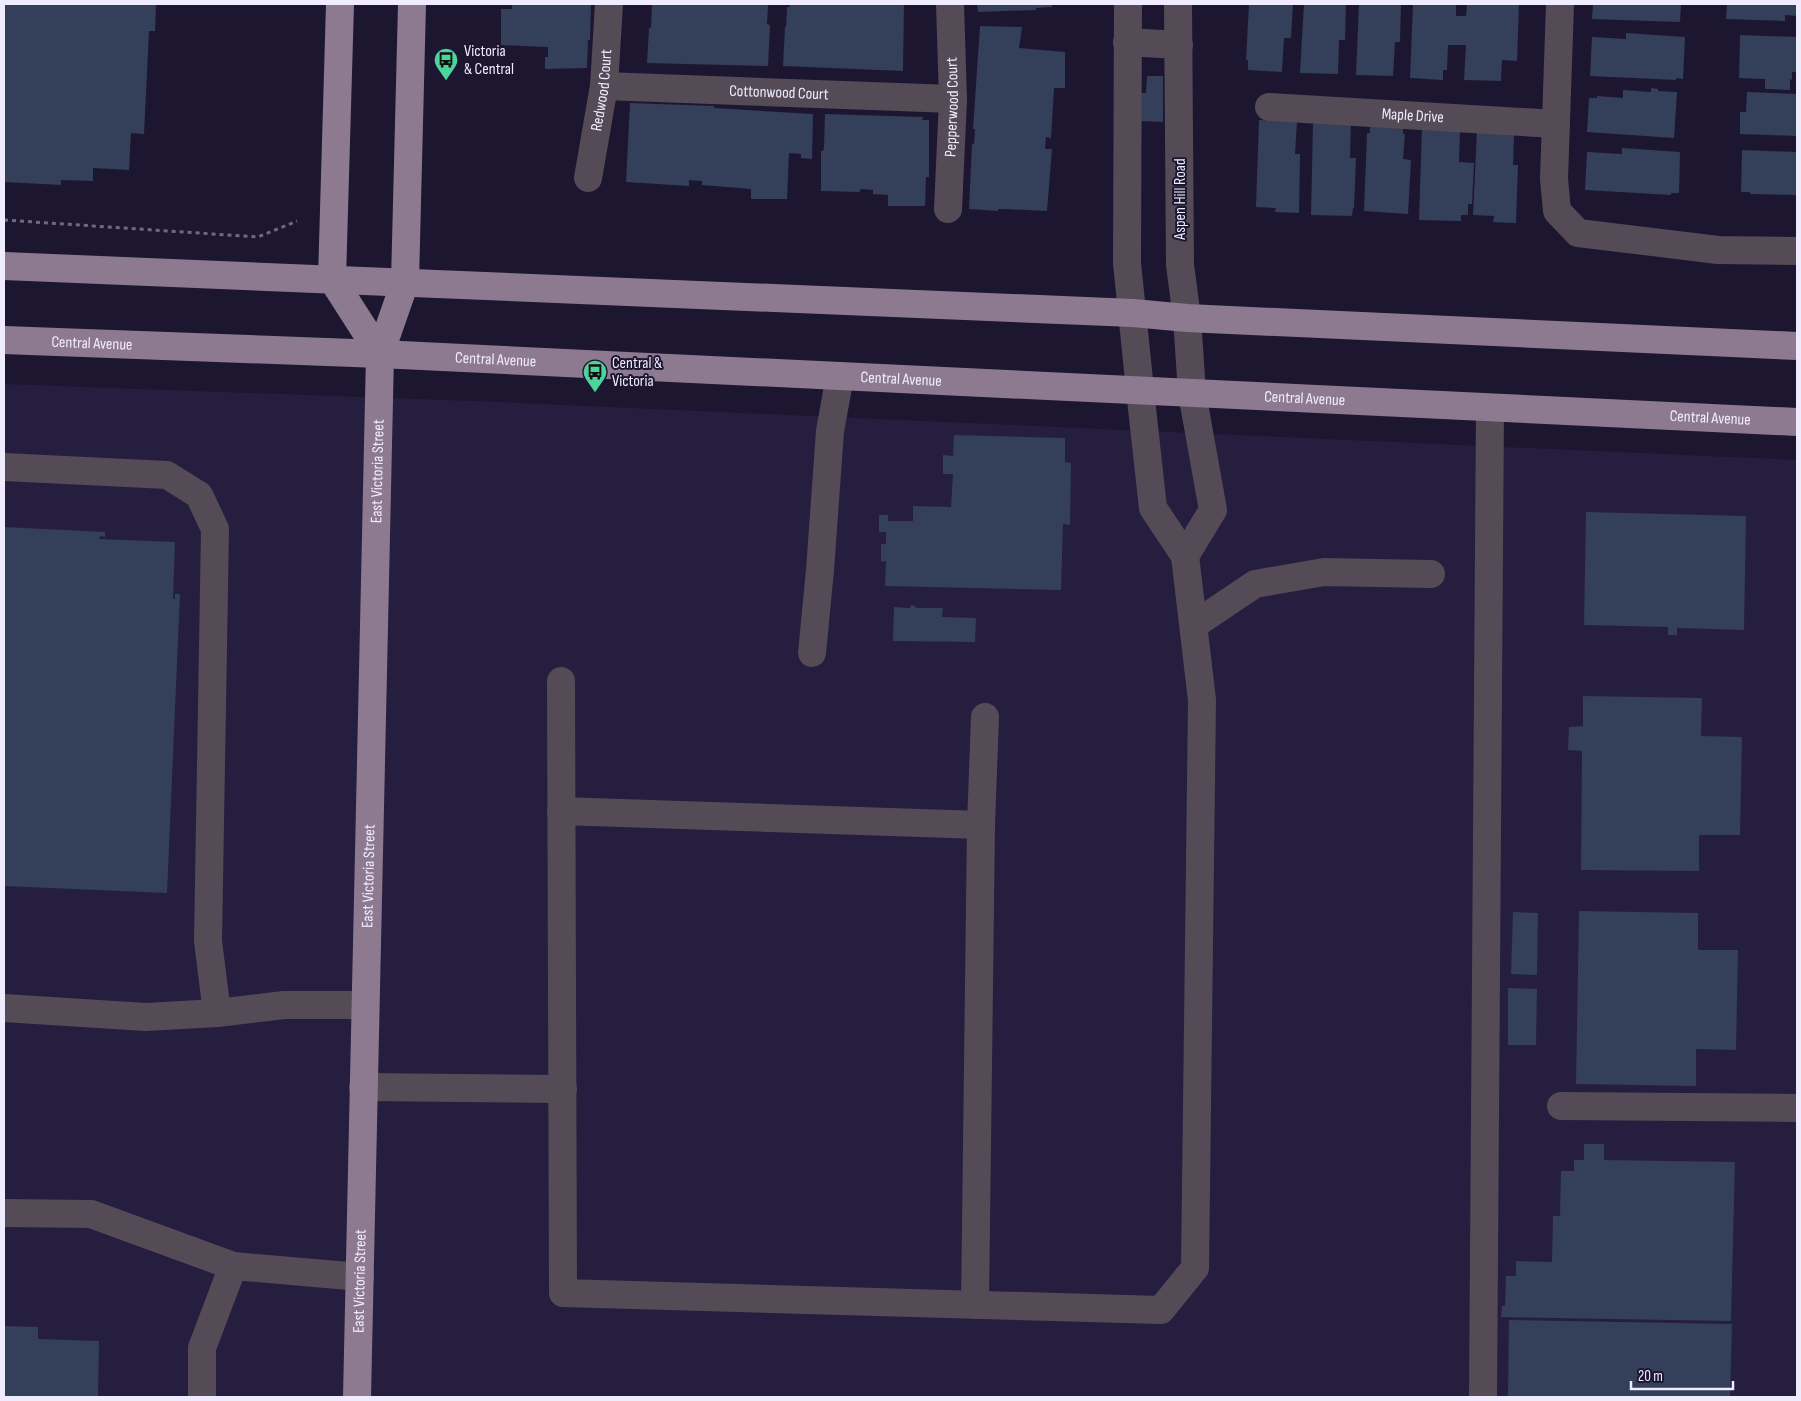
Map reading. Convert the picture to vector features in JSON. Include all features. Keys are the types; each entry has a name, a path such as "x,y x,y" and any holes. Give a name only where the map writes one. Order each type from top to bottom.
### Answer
{"main road":[{"path":"340,4 332,279 380,354"},
{"name":"East Victoria Street","path":"357,1397 380,354 405,282 412,4"},
{"path":"4,266 1132,313 1187,318 1797,346"},
{"name":"Central Avenue","path":"4,340 380,354 1797,422"}],"street":[{"name":"Redwood Court","path":"588,178 604,86 609,4"},
{"name":"Pepperwood Court","path":"948,209 953,99 950,4"},
{"path":"561,681 563,1293 1161,1310 1194,1268 1202,700 1186,556 1153,508 1140,390 1127,263 1128,4"},
{"name":"Aspen Hill Road","path":"1178,4 1180,265 1187,318 1192,393 1213,510 1186,556"},
{"path":"1560,4 1554,180 1557,211 1578,233 1718,250 1797,251"},
{"path":"1128,42 1179,45"},
{"name":"Cottonwood Court","path":"604,86 953,99"},
{"name":"Maple Drive","path":"1269,107 1556,124"},
{"path":"812,652 830,431 840,376"},
{"path":"1483,1397 1490,408"},
{"path":"4,467 167,475 198,495 215,529 208,941 217,1013"},
{"path":"1194,625 1255,584 1324,572 1431,574"},
{"path":"975,1305 980,825 985,717"},
{"path":"561,811 980,825"},
{"path":"4,1008 146,1017 217,1013 284,1005 365,1005"},
{"path":"363,1087 562,1089"},
{"path":"1561,1106 1797,1108"},
{"path":"4,1213 91,1214 233,1266 360,1277"},
{"path":"202,1397 202,1348 233,1266"}],"path":[{"path":"4,220 258,237 297,221"}],"shaded area":[{"path":"4,384 498,402 1797,460 1797,1397 4,1397"}],"building":[{"path":"4,4 156,4 155,31 149,31 144,134 131,133 129,170 93,168 93,181 61,180 61,185 4,182"},
{"path":"512,4 591,4 587,68 545,69 545,57 548,57 548,47 501,45 501,9 512,9"},
{"path":"652,4 767,4 767,24 770,25 768,66 647,63"},
{"path":"790,4 904,4 903,71 783,66 787,7 790,7"},
{"path":"977,4 1052,4 1052,7 1036,8 1036,10 978,12"},
{"path":"1249,4 1293,4 1291,38 1284,38 1282,72 1248,70 1248,60 1246,60"},
{"path":"1304,4 1346,4 1345,40 1339,40 1338,74 1300,73"},
{"path":"1359,4 1401,4 1400,42 1395,42 1393,76 1356,75"},
{"path":"1413,4 1456,4 1456,16 1466,16 1467,4 1519,4 1517,61 1502,60 1501,81 1464,80 1466,45 1448,45 1447,70 1443,70 1443,80 1410,78"},
{"path":"1593,4 1681,4 1680,22 1592,19"},
{"path":"1727,4 1797,4 1797,16 1785,15 1785,21 1726,19"},
{"path":"980,26 1022,27 1019,48 1065,52 1065,88 1054,88 1051,138 1046,137 1045,149 1052,149 1047,211 969,209"},
{"path":"1626,33 1685,37 1683,79 1590,76 1592,37 1626,39"},
{"path":"1740,35 1797,37 1797,72 1792,72 1790,90 1765,89 1765,79 1739,78"},
{"path":"1147,76 1163,76 1163,122 1139,121 1140,93 1146,93"},
{"path":"1651,88 1658,89 1658,91 1677,92 1674,138 1587,132 1589,98 1597,98 1597,96 1623,98 1623,90 1651,92"},
{"path":"1747,92 1797,94 1797,136 1740,134 1740,112 1746,112"},
{"path":"630,103 714,106 714,108 813,114 812,159 801,158 801,154 789,153 787,199 751,199 751,189 702,185 702,181 689,180 689,186 626,182"},
{"path":"825,114 923,117 922,120 929,120 929,177 926,177 925,206 888,206 888,195 873,194 873,190 860,189 860,192 821,191 821,151 823,151 824,147"},
{"path":"1259,120 1297,122 1295,154 1300,154 1299,213 1275,212 1276,208 1256,207"},
{"path":"1313,122 1351,123 1350,158 1356,158 1352,216 1311,215"},
{"path":"1370,125 1403,126 1403,134 1405,134 1403,159 1411,160 1408,214 1364,211 1367,133 1370,133"},
{"path":"1422,127 1460,129 1459,162 1474,163 1472,204 1468,204 1468,215 1461,215 1461,221 1419,220"},
{"path":"1477,130 1513,131 1513,165 1518,165 1516,223 1493,222 1494,216 1473,215"},
{"path":"1622,148 1680,152 1679,193 1671,193 1671,195 1585,190 1587,152 1622,154"},
{"path":"1742,150 1797,152 1797,195 1750,194 1750,192 1741,192"},
{"path":"954,435 1065,438 1065,462 1071,463 1070,525 1063,524 1061,590 885,586 886,561 881,562 881,544 886,544 886,532 879,532 879,515 888,515 888,521 913,521 913,506 951,507 953,474 943,474 943,455 953,456"},
{"path":"1586,512 1746,516 1744,630 1677,628 1677,635 1668,635 1668,627 1584,625"},
{"path":"4,527 105,532 105,537 100,536 99,539 175,542 173,599 175,599 175,594 180,594 167,893 4,886"},
{"path":"911,605 916,608 943,608 942,617 976,618 975,642 893,641 894,607 910,608"},
{"path":"1583,696 1702,698 1701,736 1742,737 1740,835 1699,835 1699,871 1581,870 1582,751 1568,750 1569,727 1583,726"},
{"path":"1579,911 1698,913 1698,950 1738,950 1736,1050 1696,1049 1696,1086 1576,1084"},
{"path":"1513,912 1538,913 1537,975 1511,974"},
{"path":"1508,988 1537,989 1536,1045 1508,1045"},
{"path":"1584,1144 1604,1144 1604,1160 1735,1162 1731,1321 1501,1317 1502,1306 1505,1306 1506,1276 1516,1276 1516,1261 1552,1262 1553,1216 1560,1216 1561,1171 1574,1171 1574,1160 1584,1160"},
{"path":"1509,1320 1732,1324 1730,1397 1508,1397"},
{"path":"4,1326 38,1327 38,1339 99,1341 98,1397 4,1397"}],"place":[{"name":"Victoria & Central","path":"446,81"},
{"name":"Central & Victoria","path":"595,393"}]}
